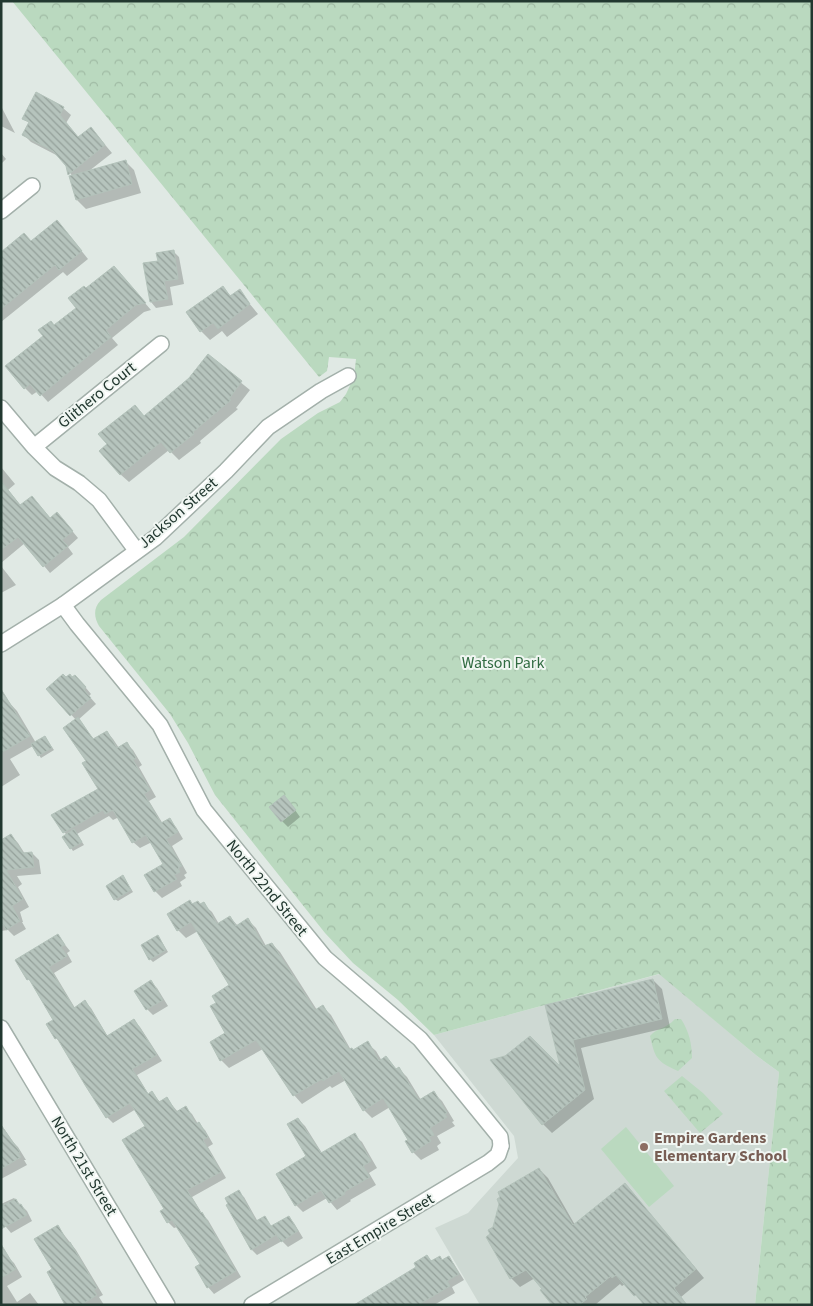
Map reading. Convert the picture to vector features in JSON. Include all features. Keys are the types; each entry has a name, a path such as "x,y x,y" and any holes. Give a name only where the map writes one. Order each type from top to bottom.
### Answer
{"street":[{"path":"1,211 32,186"},
{"name":"Glithero Court","path":"34,447 161,344"},
{"name":"Jackson Street","path":"1,644 63,604 155,538 184,512 268,427 321,390 348,376"},
{"path":"1,408 34,447 55,468 79,483 99,500 136,550"},
{"name":"North 22nd Street","path":"63,604 77,624 160,725 204,810 325,958 420,1039 500,1137 501,1146"},
{"name":"North 21st Street","path":"1,1028 167,1305"},
{"name":"East Empire Street","path":"252,1305 488,1163 498,1155 501,1146"}],"shaded area":[{"name":"Empire Gardens Elementary School","path":"660,974 757,1056 779,1072 755,1305 480,1305 435,1228 468,1213 518,1158 514,1136 434,1035"}],"green space":[{"name":"Watson Park","path":"12,1 812,1 812,1305 755,1305 779,1072 757,1056 659,974 434,1035 398,1000 353,963 325,933 215,795 188,743 170,714 99,626 95,613 101,600 184,537 281,439 318,413 340,402 354,377 356,359 329,357 327,371 319,377"},
{"path":"675,1019 681,1019 686,1028 690,1038 692,1053 692,1058 678,1071 658,1058 653,1049 650,1036"},
{"path":"682,1076 703,1093 723,1114 700,1133 664,1091"},
{"path":"626,1127 674,1186 649,1207 601,1149"}],"building":[{"path":"36,92 64,107 60,115 78,137 91,127 105,145 68,175 66,166 53,151 22,135 29,122 22,119"},
{"path":"126,160 132,184 76,200 69,176"},
{"path":"57,220 82,251 59,270 55,265 1,309 1,252 24,233 31,241"},
{"path":"174,250 178,279 164,281 168,299 150,302 143,263 158,261 156,253"},
{"path":"114,266 146,303 136,305 106,330 111,337 40,396 30,384 24,389 5,366 43,336 38,330 51,321 54,325 76,308 68,298 84,286 86,288"},
{"path":"223,286 230,296 240,289 250,304 218,329 213,323 200,332 186,312"},
{"path":"208,354 242,381 229,399 231,400 170,453 161,442 120,475 99,451 107,444 98,434 135,405 144,416 189,378"},
{"path":"1,481 20,505 32,496 50,518 57,512 73,531 62,540 68,546 43,567 18,537 1,550"},
{"path":"63,674 66,677 70,674 72,677 75,675 86,687 84,690 91,698 70,716 46,689"},
{"path":"1,689 30,736 1,753"},
{"path":"78,717 93,739 107,731 117,748 127,742 136,758 133,760 150,790 144,794 161,823 170,818 178,832 166,839 182,866 178,868 180,872 174,875 177,879 154,892 144,875 163,864 146,835 132,843 113,810 105,814 103,810 63,833 51,815 98,789 82,763 86,761 63,728"},
{"path":"45,736 52,748 38,756 31,744"},
{"path":"284,795 296,810 281,822 269,807"},
{"path":"74,829 82,842 70,849 62,837"},
{"path":"11,834 23,853 32,852 34,867 6,870 23,899 12,906 20,921 6,930 3,924 1,926 1,840"},
{"path":"123,875 131,890 114,900 106,886"},
{"path":"190,900 192,904 198,901 200,904 204,902 217,924 230,916 236,926 248,918 264,946 272,943 315,1010 323,1005 349,1049 352,1048 353,1050 368,1041 379,1061 386,1056 396,1069 399,1067 419,1100 434,1091 447,1113 445,1114 447,1117 430,1128 434,1135 429,1137 431,1141 412,1153 405,1141 408,1140 383,1098 363,1111 339,1071 293,1096 256,1040 220,1061 210,1042 225,1033 210,1006 216,1003 212,996 229,985 191,922 177,931 167,914"},
{"path":"58,934 65,945 61,947 67,956 49,967 74,1008 85,1000 107,1036 134,1019 157,1055 132,1069 148,1094 152,1091 159,1102 167,1097 176,1112 186,1106 196,1124 199,1122 208,1137 203,1140 221,1172 187,1190 236,1271 207,1288 195,1267 200,1264 172,1220 167,1223 160,1211 164,1209 122,1140 145,1126 130,1103 106,1118 57,1038 55,1039 46,1024 53,1020 29,979 27,980 15,960"},
{"path":"158,935 166,950 149,960 141,945"},
{"path":"653,979 662,1019 573,1040 585,1090 542,1125 490,1060 505,1056 530,1036 560,1066 545,1005"},
{"path":"151,980 163,1000 146,1010 134,991"},
{"path":"298,1118 321,1153 355,1133 371,1161 363,1166 370,1177 329,1203 321,1190 295,1206 276,1174 306,1156 287,1124"},
{"path":"1,1125 20,1152 18,1153 21,1157 1,1169"},
{"path":"539,1168 573,1225 625,1183 696,1269 674,1288 687,1305 644,1305 616,1275 612,1278 611,1276 585,1297 587,1299 579,1305 552,1305 540,1290 542,1289 526,1270 510,1279 486,1237 490,1234 488,1230 493,1227 499,1204 497,1199 500,1197 498,1192"},
{"path":"239,1190 256,1221 265,1216 276,1235 251,1250 226,1205 228,1204 225,1198"},
{"path":"16,1199 27,1215 1,1229 1,1206"},
{"path":"289,1216 298,1231 281,1242 271,1226"},
{"path":"58,1225 97,1288 94,1290 97,1295 81,1305 65,1305 47,1272 52,1269 34,1239"},
{"path":"1,1244 16,1269 1,1278"},
{"path":"427,1255 431,1261 440,1256 442,1260 449,1256 459,1274 447,1281 450,1286 418,1305 354,1305 416,1267 414,1263"}],"place":[{"name":"Empire Gardens Elementary School","path":"644,1147"}]}
